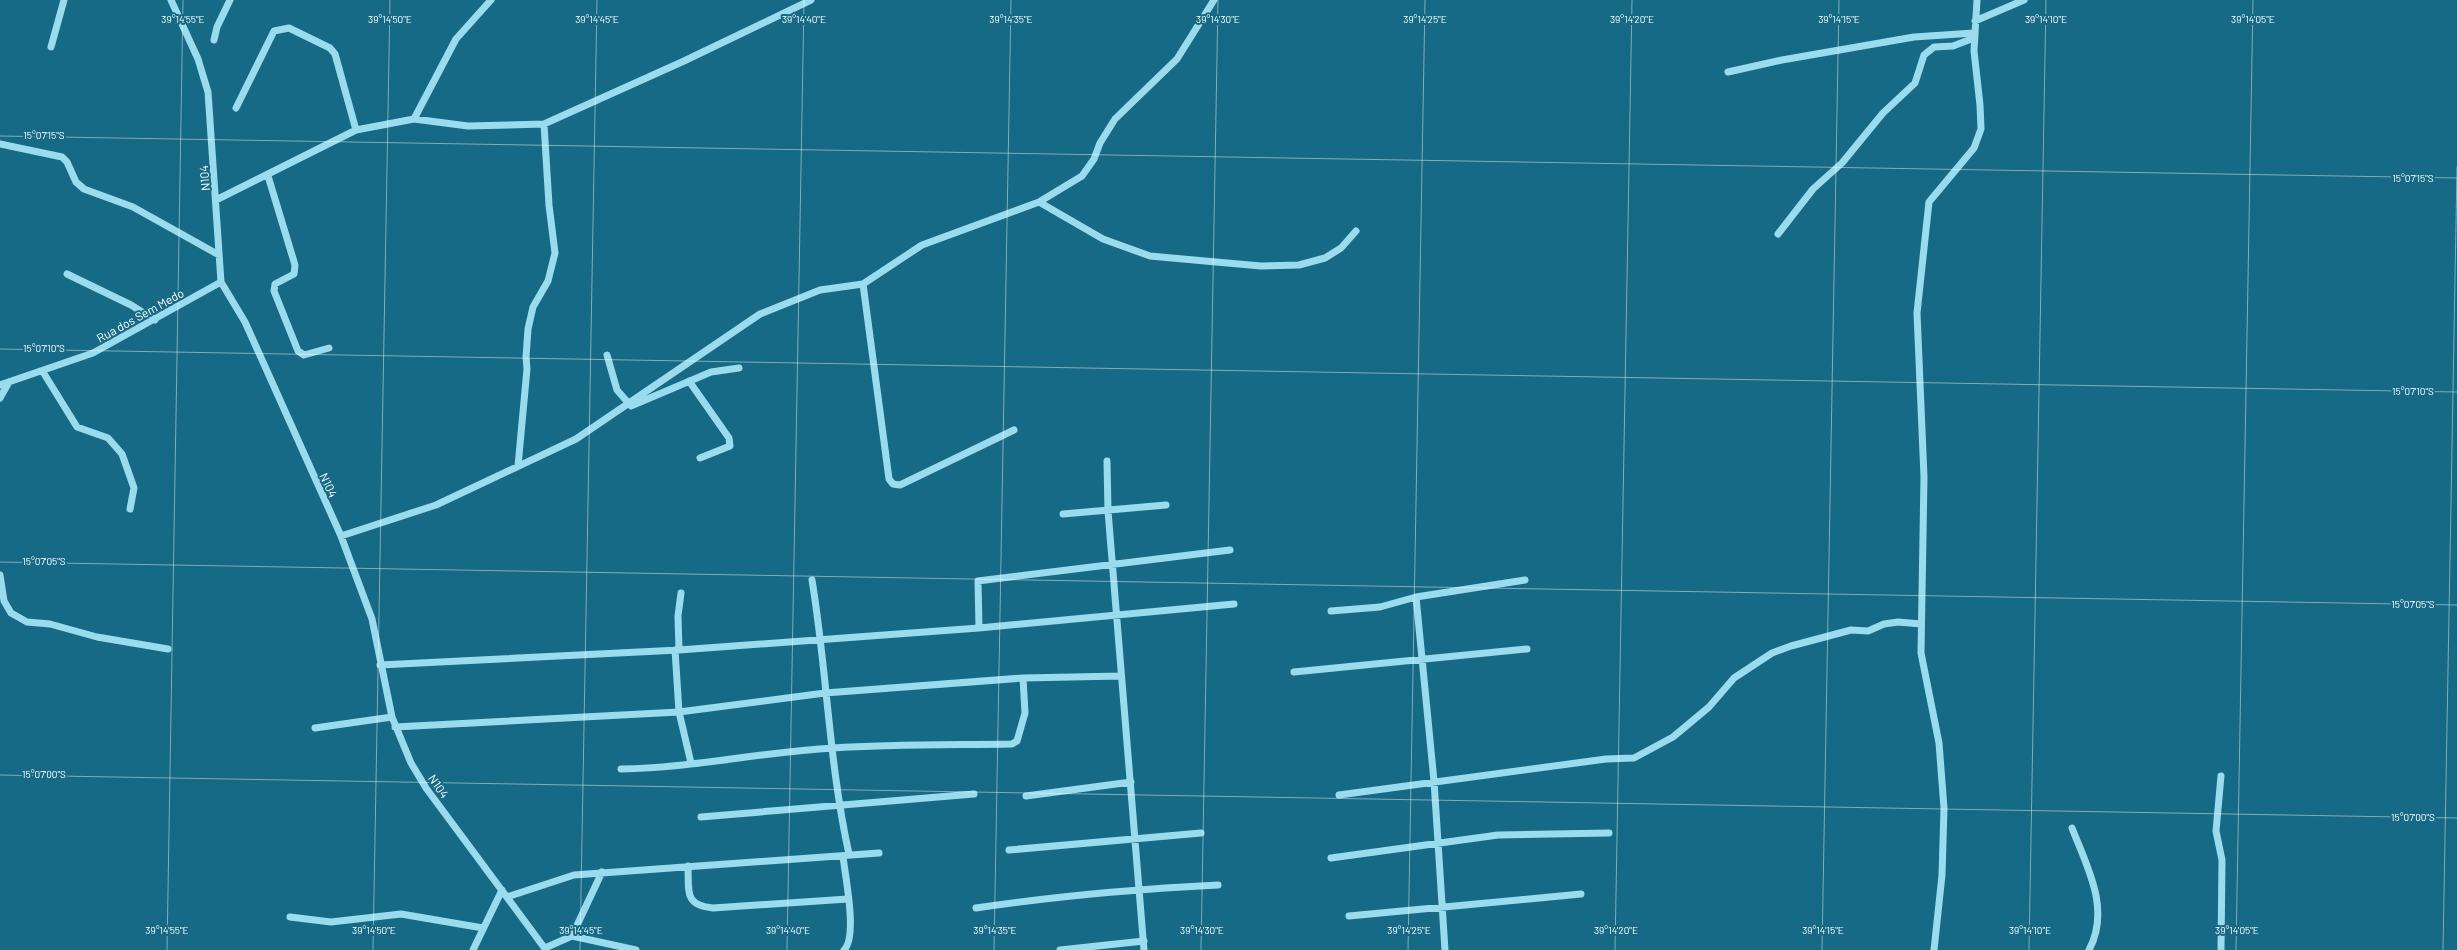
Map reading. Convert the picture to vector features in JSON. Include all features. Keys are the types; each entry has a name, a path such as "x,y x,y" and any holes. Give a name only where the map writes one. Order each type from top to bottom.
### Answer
{"street":[{"path":"51,47 64,0"},
{"name":"N104","path":"171,0 198,60 208,92 220,255 220,282 245,322 340,536 372,619 380,665 392,717 411,763 426,788 546,949"},
{"path":"214,40 217,26 230,0"},
{"path":"414,119 456,39 490,0"},
{"path":"787,10 793,0"},
{"path":"216,200 268,176 356,130 414,119 468,126 544,124 684,61 787,10 811,0"},
{"path":"340,536 436,505 576,439 760,314 820,290 863,284 922,245 1040,202 1082,176 1094,159 1100,143 1115,119 1177,59 1214,0"},
{"path":"1934,950 1942,875 1944,808 1939,743 1921,654 1924,477 1917,313 1926,217 1929,202 1974,148 1979,139 1980,105 1974,36 1977,0"},
{"path":"1975,21 2024,0"},
{"path":"236,108 274,31 289,28 330,48 335,54 356,130"},
{"path":"1728,72 1782,60 1914,36 1974,36"},
{"path":"1778,234 1813,189 1842,163 1884,113 1915,83 1924,55 1934,47 1953,46 1974,36"},
{"path":"518,466 527,369 526,356 528,329 533,307 548,281 555,254 549,205 544,124"},
{"path":"0,144 62,157 67,162 76,182 84,189 133,207 220,255"},
{"path":"268,176 295,265 294,274 275,284 274,291 298,352 304,355 329,348"},
{"path":"1040,202 1103,239 1150,256 1231,264 1261,266 1306,263 1325,258 1341,248 1356,231"},
{"path":"67,274 131,304 156,320"},
{"name":"Rua dos Sem Medo","path":"0,385 43,372 93,353 156,320 220,282"},
{"path":"863,284 889,479 893,484 900,485 1014,430"},
{"path":"607,355 617,390 628,404 635,406 689,381 724,369 739,368"},
{"path":"43,372 77,427 108,438 122,454 134,488 130,509"},
{"path":"689,381 728,438 730,446 700,458"},
{"path":"0,398 9,382"},
{"path":"1107,461 1108,511 1118,614 1121,676 1136,839 1144,950"},
{"path":"1063,514 1166,505"},
{"path":"979,628 978,581 1230,550"},
{"path":"0,574 4,601 11,613 27,622 50,624 97,636 168,649"},
{"path":"812,580 822,640 825,693 833,748 838,804 846,855 850,941 844,950"},
{"path":"1331,611 1380,607 1416,597 1524,580"},
{"path":"681,594 678,616 677,650 679,712 691,763"},
{"path":"1416,597 1434,781 1445,950"},
{"path":"380,665 677,650 822,640 979,628 1234,604"},
{"path":"1339,795 1606,759 1634,758 1678,733 1709,707 1734,678 1772,653 1851,630 1868,631 1884,624 1898,622 1921,624"},
{"path":"1294,672 1423,661 1527,649"},
{"path":"396,727 679,712 825,693 1023,678 1121,676"},
{"path":"621,769 665,768 691,763 833,748 1012,744 1017,741 1026,713 1023,678"},
{"path":"315,728 392,717"},
{"path":"2221,776 2216,831 2222,860 2221,950"},
{"path":"1026,796 1131,782"},
{"path":"701,817 838,804 974,794"},
{"path":"2072,828 2094,883 2099,914 2096,932 2089,950"},
{"path":"1009,850 1202,833"},
{"path":"1331,858 1437,842 1498,835 1609,833"},
{"path":"507,897 574,875 879,853"},
{"path":"688,866 689,890 692,902 698,906 713,908 848,899"},
{"path":"546,949 572,936 602,872"},
{"path":"976,908 1054,896 1139,889 1218,885"},
{"path":"473,950 502,890"},
{"path":"1349,916 1581,894"},
{"path":"290,917 331,922 401,914 483,928"},
{"path":"572,936 636,950"},
{"path":"1060,950 1144,941"}]}
